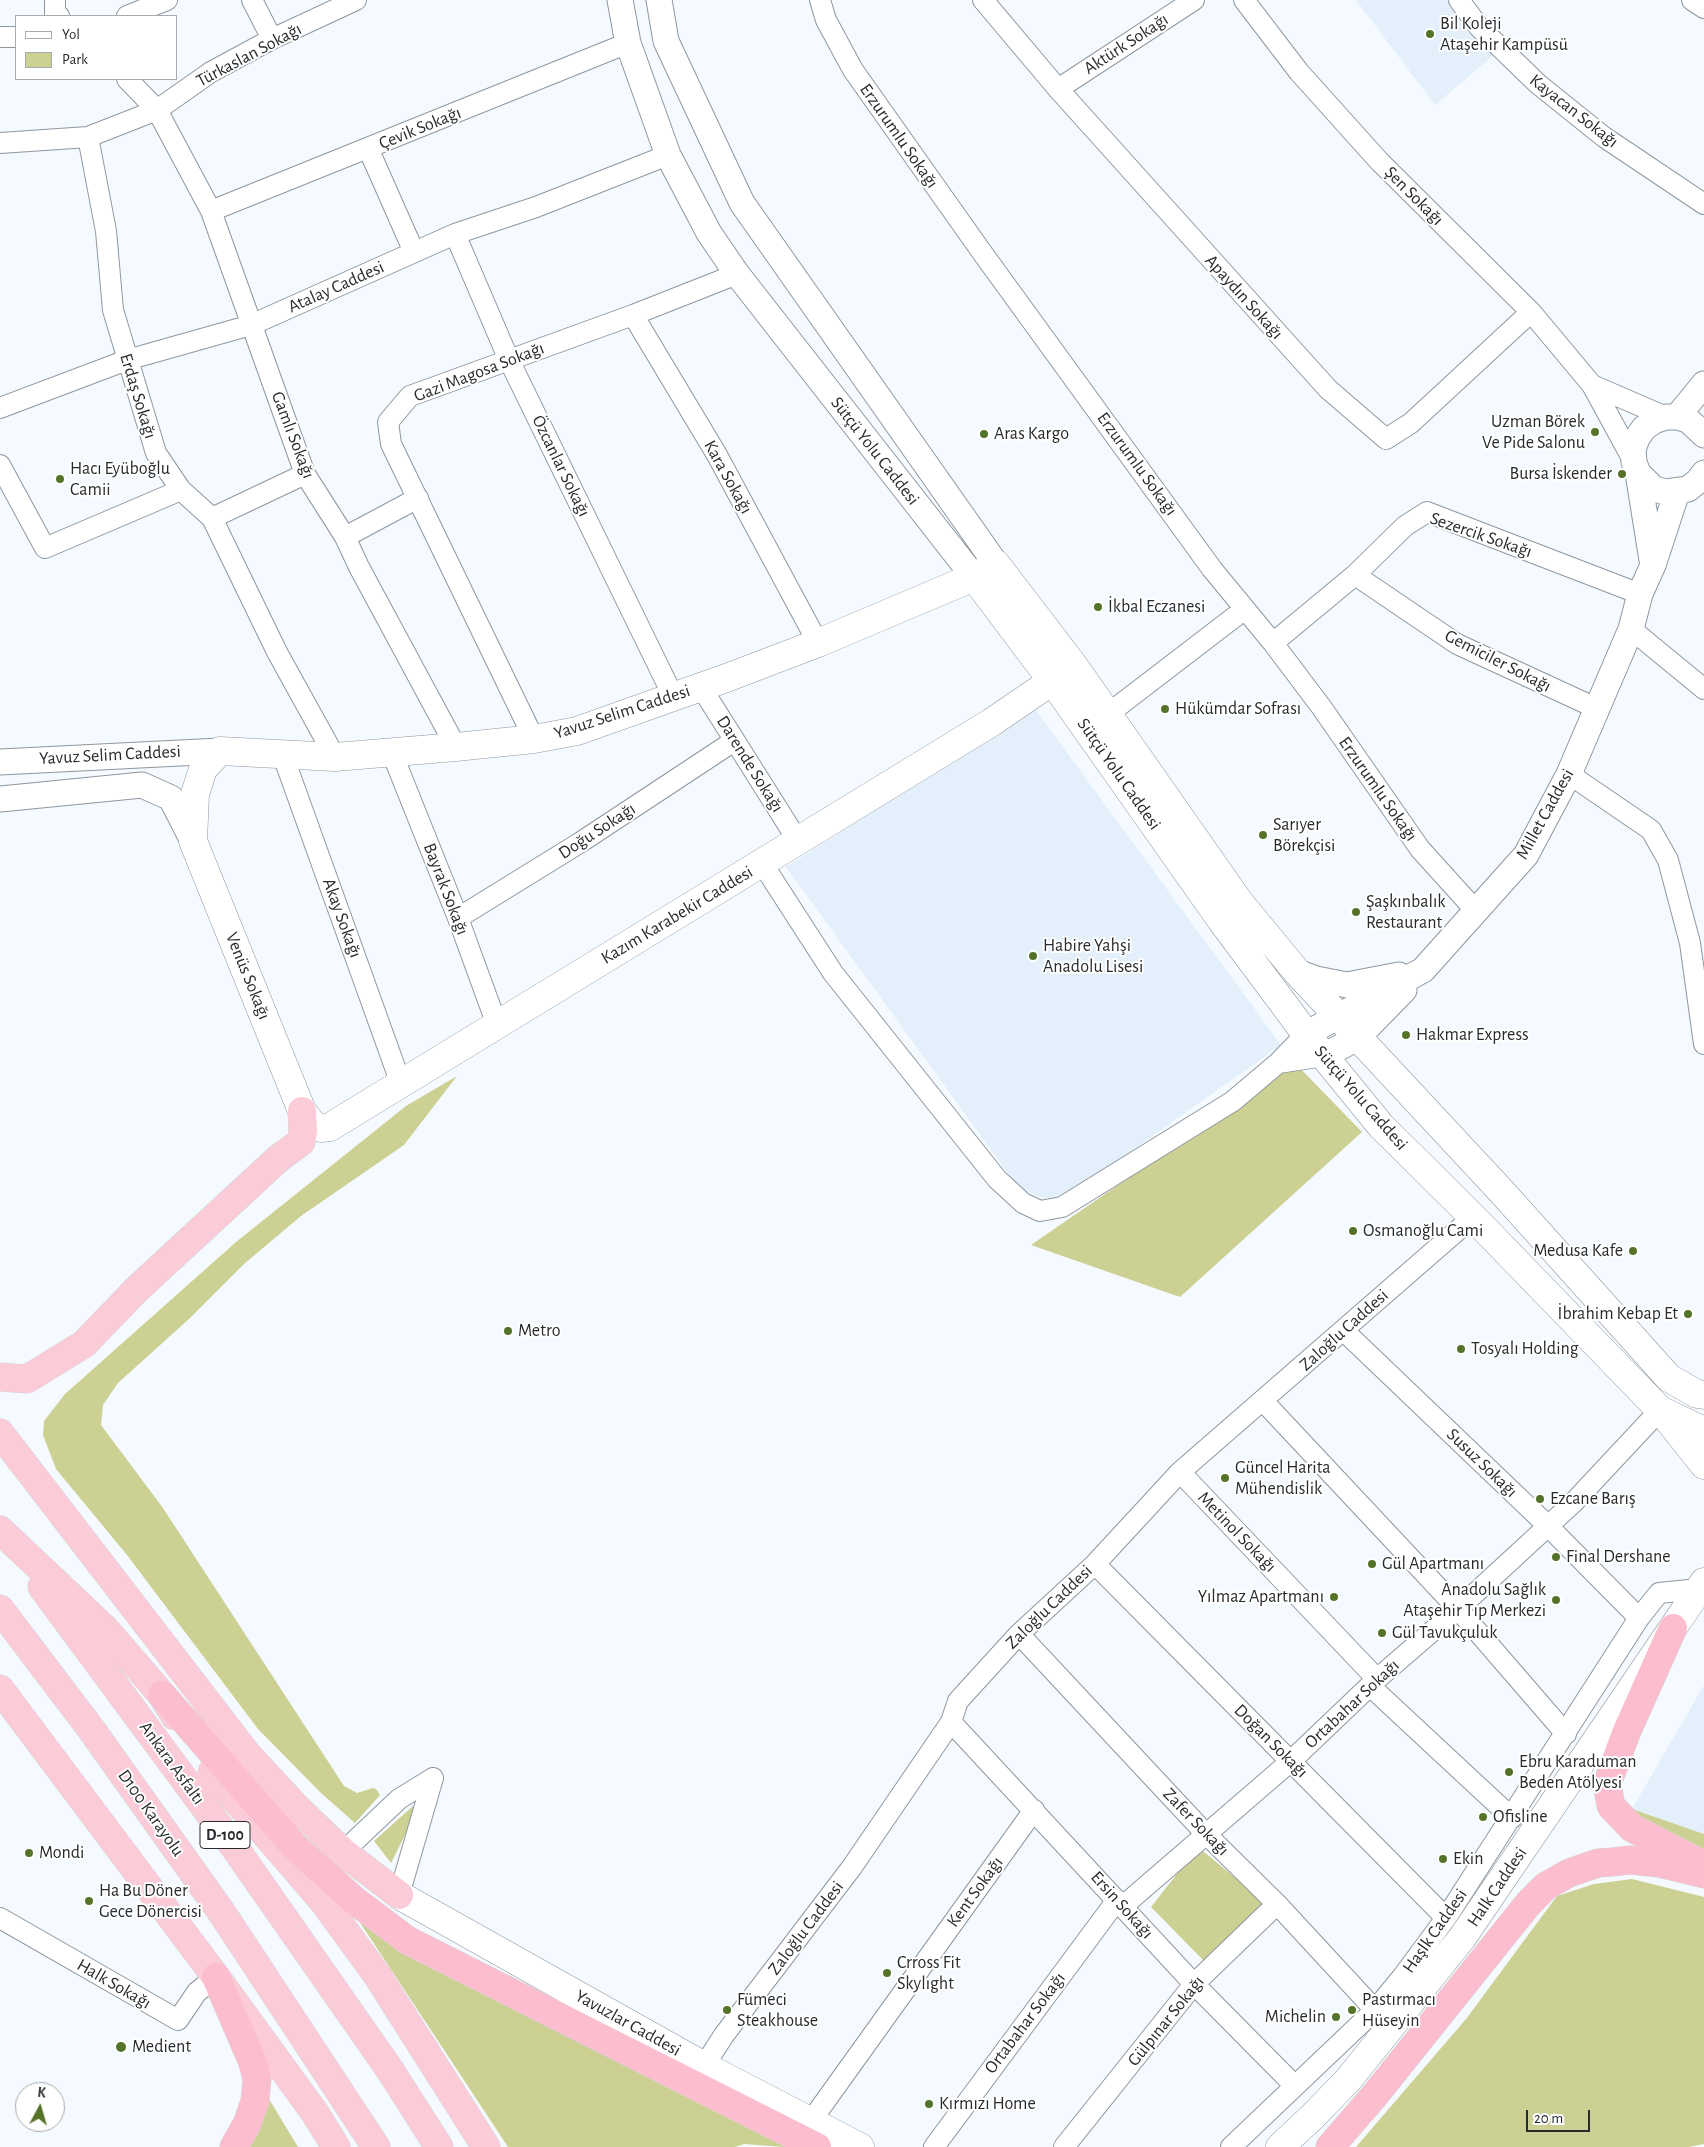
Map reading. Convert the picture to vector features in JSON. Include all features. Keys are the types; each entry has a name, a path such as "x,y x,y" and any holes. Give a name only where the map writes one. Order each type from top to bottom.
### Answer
{"highway":[{"path":"0,1377 27,1378 84,1344 136,1290 279,1158 295,1149 302,1142 302,1111"},
{"path":"0,1433 247,1754 298,1809 343,1852 399,1895"},
{"path":"0,1530 105,1629 294,1846 354,1900 407,1940 814,2134"},
{"name":"Ankara Asfaltı","path":"0,1530 240,1856 390,2070 439,2147"},
{"name":"D100 Karayolu","path":"0,1609 92,1729 222,1913 376,2147"},
{"path":"1673,1628 1627,1731 1607,1784 1611,1806 1632,1828 1704,1866"},
{"path":"0,1689 216,1978 315,2113 336,2147"},
{"path":"162,1696 203,1761 323,1901 378,1975 486,2147"},
{"path":"1330,2147 1375,2095 1528,1904 1546,1886 1569,1873 1598,1863 1621,1861 1658,1863 1704,1874"},
{"path":"216,1978 253,2063 257,2079 255,2101 247,2124 234,2147"}],"main road":[{"name":"Yavuz Selim Caddesi","path":"194,841 195,794 203,769 220,751 335,757 534,739 577,730 701,688 818,643 985,570"},
{"name":"Sütçü Yolu Caddesi","path":"985,570 1074,666 1240,903 1298,972 1357,1038 1502,1192 1669,1378 1697,1394 1704,1395"},
{"name":"Sütçü Yolu Caddesi","path":"985,570 1053,682 1221,920 1306,1034 1381,1126 1473,1217 1660,1410 1704,1431"},
{"name":"Kazım Karabekir Caddesi","path":"302,1111 313,1125 321,1128 330,1127 992,722 1074,666"},
{"name":"Venüs Sokağı","path":"194,841 302,1111"},
{"path":"1473,1217 1502,1192"},
{"path":"1660,1410 1704,1465"},
{"name":"Halk Caddesi","path":"1280,2147 1348,2080 1462,1938 1703,1584"},
{"name":"Yavuzlar Caddesi","path":"399,1895 704,2066 814,2134 860,2147"}],"street":[{"path":"54,0 55,14 57,15"},
{"path":"130,15 167,0"},
{"path":"252,0 272,39"},
{"name":"Türkaslan Sokağı","path":"0,143 88,137 157,110 211,72 272,39 356,0"},
{"name":"Sütçü Yolu Caddesi","path":"611,0 668,155 709,233 737,274 985,570"},
{"name":"Sütçü Yolu Caddesi","path":"620,0 628,43"},
{"name":"Sütçü Yolu Caddesi","path":"659,0 666,41 742,203 985,570"},
{"name":"Erzurumlu Sokağı","path":"820,0 826,20 853,70 1212,569 1273,643 1322,708 1420,849 1477,912"},
{"name":"Apaydın Sokağı","path":"983,0 1058,89 1328,389 1386,440 1411,423 1531,312"},
{"name":"Aktürk Sokağı","path":"1058,89 1194,0"},
{"name":"Şen Sokağı","path":"1244,0 1299,72 1380,161 1531,312 1592,385 1636,468"},
{"name":"Kayacan Sokağı","path":"1459,0 1479,27 1538,84 1604,137 1704,204"},
{"path":"1692,0 1704,8"},
{"path":"0,37 15,37"},
{"path":"628,43 666,41"},
{"name":"Çevik Sokağı","path":"211,211 628,43"},
{"name":"Gamlı Sokağı","path":"128,80 157,110 211,211 306,474 346,537 359,567 456,747"},
{"name":"Erdaş Sokağı","path":"88,137 106,230 113,310 156,453 181,490 212,518 277,652 335,757"},
{"path":"368,148 414,252"},
{"name":"Atalay Caddesi","path":"0,408 127,360 251,325 455,234 536,207 668,155"},
{"name":"Özcanlar Sokağı","path":"455,234 510,360 673,696"},
{"name":"Gazi Magosa Sokağı","path":"534,739 391,444 388,422 410,396 633,315 737,274"},
{"name":"Kara Sokağı","path":"633,315 718,456 818,643"},
{"path":"1671,417 1704,384"},
{"name":"Şen Sokağı","path":"1592,385 1671,417"},
{"path":"1653,564 1633,450 1637,438 1644,428 1654,421 1671,417 1688,420 1704,435"},
{"path":"0,465 45,548 181,490"},
{"path":"1636,468 1654,489 1666,492 1693,486"},
{"path":"212,518 306,474"},
{"name":"Millet Caddesi","path":"1306,1034 1423,970 1477,912 1526,855 1569,774 1630,629 1640,594 1653,564 1693,486"},
{"path":"346,537 418,498"},
{"name":"Sezercik Sokağı","path":"1273,643 1355,575 1405,526 1427,512 1640,594"},
{"name":"Gemiciler Sokağı","path":"1355,575 1457,644 1596,708"},
{"path":"1108,714 1245,608"},
{"path":"1630,629 1704,689"},
{"name":"Darende Sokağı","path":"701,688 798,841"},
{"name":"Doğu Sokağı","path":"458,918 581,842 734,741"},
{"name":"Yavuz Selim Caddesi","path":"0,762 220,751"},
{"name":"Akay Sokağı","path":"282,753 401,1084"},
{"name":"Bayrak Sokağı","path":"392,753 458,918 497,1025"},
{"path":"1569,774 1651,830 1668,860 1690,943 1704,1044"},
{"name":"Yavuz Selim Caddesi","path":"0,799 142,785 171,798 194,841"},
{"path":"762,863 833,973 997,1179 1023,1203 1040,1211 1062,1207 1233,1101 1278,1063 1306,1034"},
{"path":"1278,1063 1324,1056 1357,1038 1423,970"},
{"path":"1298,972 1316,979 1347,986 1423,970"},
{"name":"Zaloğlu Caddesi","path":"704,2066 724,2035 852,1867 951,1722 958,1701 1019,1634 1095,1564 1180,1472 1264,1402 1405,1275 1473,1217"},
{"name":"Susuz Sokağı","path":"1344,1331 1547,1525 1639,1618"},
{"path":"1264,1402 1458,1609 1566,1734"},
{"name":"Ortabahar Sokağı","path":"934,2147 1120,1903 1291,1761 1374,1682 1458,1609 1573,1503 1660,1410"},
{"name":"Metinol Sokağı","path":"1180,1472 1374,1682 1512,1818"},
{"name":"Doğan Sokağı","path":"1095,1564 1446,1918"},
{"name":"Haşlk Caddesi","path":"1232,2147 1375,2010 1404,1976 1446,1918 1639,1618 1659,1593 1703,1584"},
{"name":"Zafer Sokağı","path":"1019,1634 1205,1833 1277,1904 1375,2010"},
{"name":"Ersin Sokağı","path":"951,1722 1194,1984 1295,2086"},
{"path":"343,1852 399,1799 433,1778 399,1895"},
{"name":"Kent Sokağı","path":"814,2134 1034,1810"},
{"name":"Gülpınar Sokağı","path":"1064,2147 1194,1984 1277,1904"},
{"name":"Halk Sokağı","path":"0,1918 178,2020 197,1992 216,1978"}],"shaded area":[{"name":"Bil Koleji Ataşehir Kampüsü","path":"1356,0 1447,0 1495,54 1435,105"},
{"name":"Habire Yahşi Anadolu Lisesi","path":"1035,709 1281,1045 1062,1200 1037,1196 1018,1187 786,867"},
{"path":"1704,1685 1704,1834 1632,1809"}],"green space":[{"path":"1295,1063 1362,1132 1180,1297 1031,1245"},
{"path":"457,1076 404,1145 301,1216 244,1264 190,1318 118,1383 103,1405 101,1425 163,1508 344,1786 357,1793 373,1788 380,1795 355,1823 321,1793 258,1729 127,1555 56,1469 43,1435 44,1421 65,1394 236,1242 406,1106"},
{"path":"413,1806 417,1811 391,1863 374,1841"},
{"path":"1632,1809 1704,1834 1704,1850 1640,1825"},
{"path":"1198,1847 1267,1904 1206,1963 1151,1907"},
{"path":"1632,1879 1704,1897 1704,2144 1688,2147 1356,2147 1466,2019 1557,1896 1594,1884"},
{"path":"357,1918 787,2144 784,2147 744,2144 735,2147 508,2147"},
{"path":"269,2099 298,2147 250,2147 260,2129"}],"place":[{"name":"Bil Koleji Ataşehir Kampüsü","path":"1430,34"},
{"name":"Uzman Börek Ve Pide Salonu","path":"1595,432"},
{"name":"Aras Kargo","path":"984,434"},
{"name":"Bursa İskender","path":"1622,474"},
{"name":"Hacı Eyüboğlu Camii","path":"60,479"},
{"name":"İkbal Eczanesi","path":"1098,607"},
{"name":"Hükümdar Sofrası","path":"1165,709"},
{"name":"Sarıyer Börekçisi","path":"1263,835"},
{"name":"Şaşkınbalık Restaurant","path":"1356,912"},
{"name":"Habire Yahşi Anadolu Lisesi","path":"1033,956"},
{"name":"Hakmar Express","path":"1406,1035"},
{"name":"Osmanoğlu Cami","path":"1353,1231"},
{"name":"Medusa Kafe","path":"1633,1251"},
{"name":"İbrahim Kebap Et","path":"1688,1314"},
{"name":"Metro","path":"508,1331"},
{"name":"Tosyalı Holding","path":"1461,1349"},
{"name":"Güncel Harita Mühendislik","path":"1225,1478"},
{"name":"Ezcane Barış","path":"1540,1499"},
{"name":"Final Dershane","path":"1556,1557"},
{"name":"Gül Apartmanı","path":"1372,1564"},
{"name":"Yılmaz Apartmanı","path":"1334,1597"},
{"name":"Anadolu Sağlık Ataşehir Tıp Merkezi","path":"1556,1600"},
{"name":"Gül Tavukçuluk","path":"1382,1633"},
{"name":"Ebru Karaduman Beden Atölyesi","path":"1509,1772"},
{"name":"Ofisline","path":"1483,1817"},
{"name":"Mondi","path":"29,1853"},
{"name":"Ekin","path":"1443,1859"},
{"name":"Ha Bu Döner Gece Dönercisi","path":"89,1901"},
{"name":"Crross Fit Skylıght","path":"887,1973"},
{"name":"Fümeci Steakhouse","path":"727,2010"},
{"name":"Pastırmacı Hüseyin","path":"1352,2010"},
{"name":"Michelin","path":"1336,2017"},
{"name":"Medient","path":"121,2047"},
{"name":"Kırmızı Home","path":"929,2104"}]}
